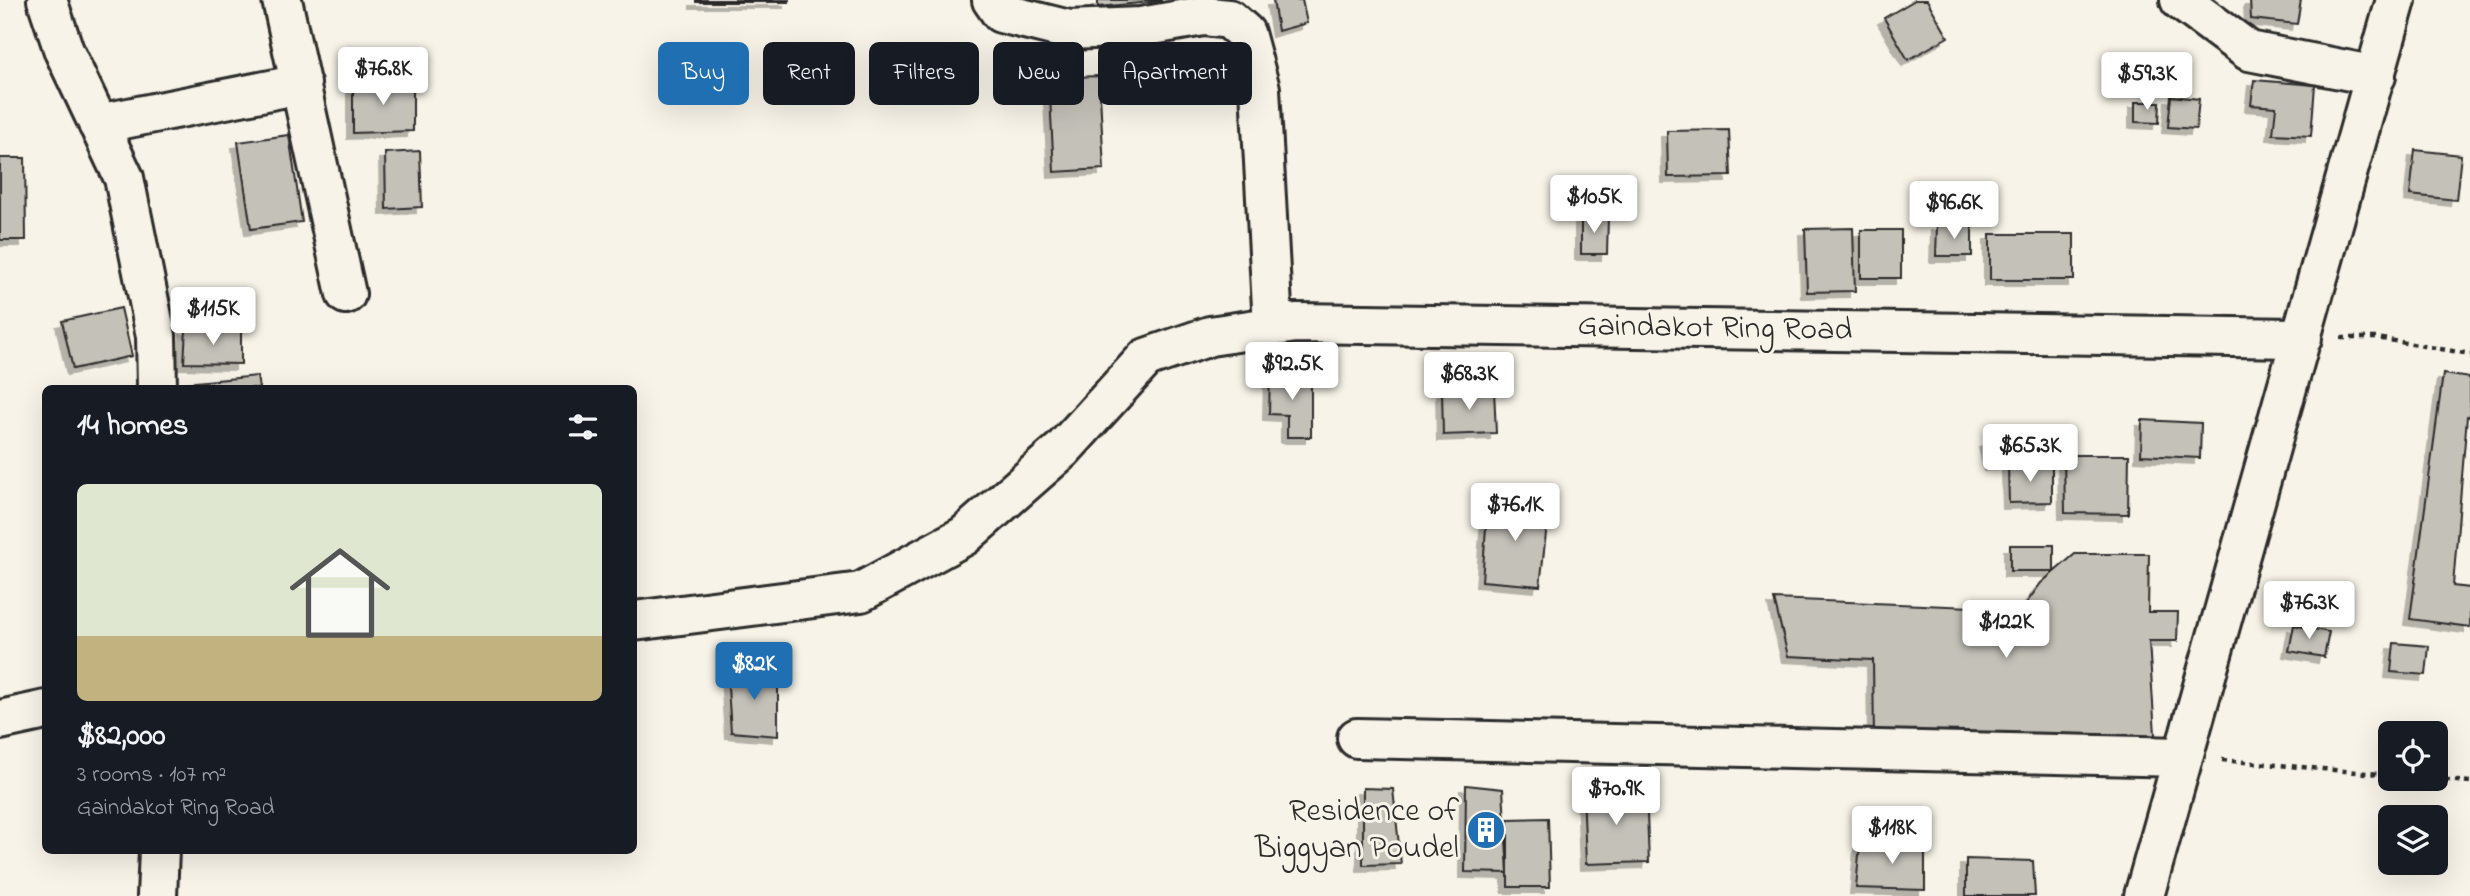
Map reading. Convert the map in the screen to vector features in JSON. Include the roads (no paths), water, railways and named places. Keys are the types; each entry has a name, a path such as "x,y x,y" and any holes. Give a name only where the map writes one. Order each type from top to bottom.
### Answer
{"street":[{"path":"47,0 64,51 124,178 156,336 157,385"},
{"path":"282,0 346,294"},
{"path":"992,0 1001,13 1069,30 1141,27 1203,16 1229,19 1245,33 1260,89 1273,326"},
{"path":"2180,0 2249,51 2376,76"},
{"path":"2144,896 2396,0"},
{"path":"98,124 301,84"},
{"name":"Gaindakot Ring Road","path":"637,621 861,592 964,536 1062,450 1146,358 1210,336 1296,323 2302,338"},
{"path":"0,720 42,711"},
{"path":"1357,738 2183,757"},
{"path":"157,896 159,854"}],"place":[{"name":"Residence of Biggyan Poudel","path":"1486,830"}]}
